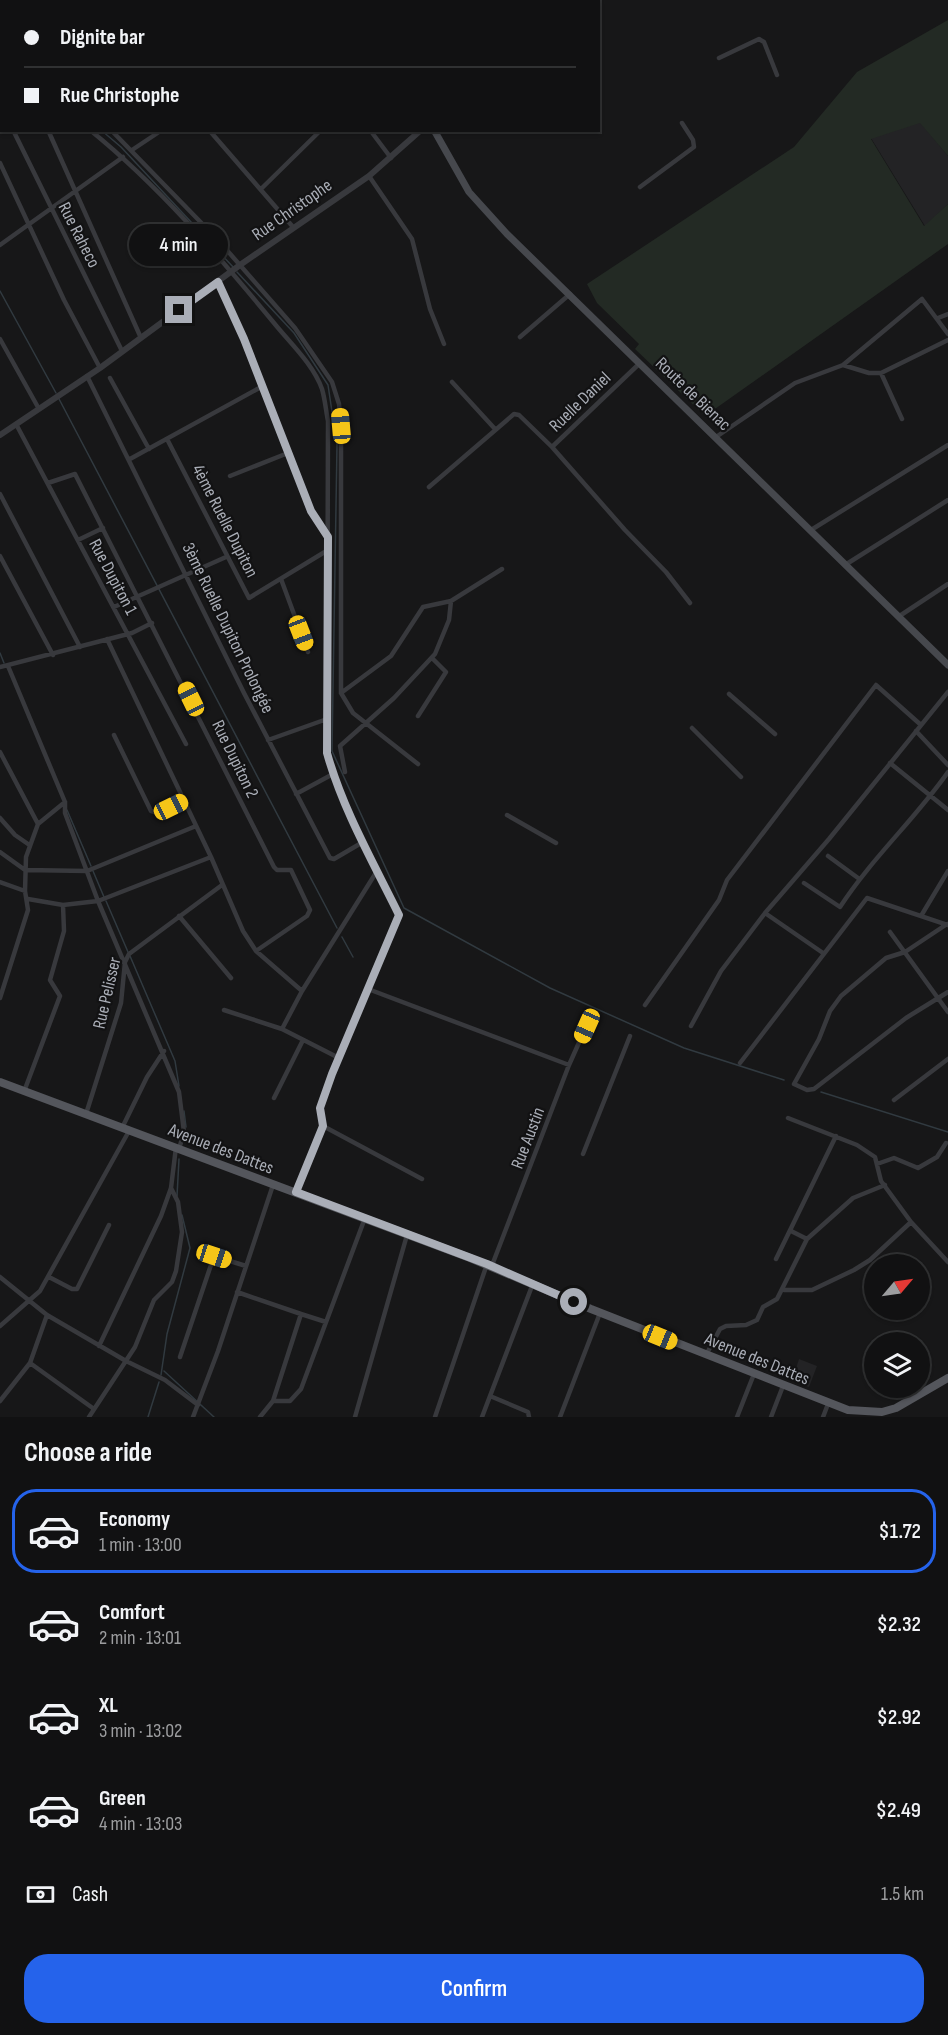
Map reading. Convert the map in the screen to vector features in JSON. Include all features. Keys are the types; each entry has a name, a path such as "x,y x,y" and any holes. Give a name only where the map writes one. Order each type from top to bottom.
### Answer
{"main road":[{"name":"Route de Bienac","path":"435,132 469,192 507,234 948,665"},
{"name":"Avenue des Dattes","path":"0,1082 24,1089 125,1130 407,1234 828,1404 848,1410 884,1415"},
{"path":"884,1415 948,1378"}],"street":[{"path":"719,58 759,39 764,42 777,75"},
{"path":"640,187 694,147 692,137 682,123"},
{"name":"Rue Raheco","path":"14,132 122,351"},
{"path":"49,132 141,338"},
{"path":"92,132 123,157 231,271 309,366 322,389 328,421 327,753 333,774 363,842 399,915 320,1108 323,1126 296,1192"},
{"path":"113,132 240,265 314,353 332,382 339,404 342,451 341,693 348,708 418,764"},
{"path":"132,150 159,132"},
{"path":"211,132 292,227"},
{"path":"261,189 319,132"},
{"path":"372,132 391,158"},
{"name":"Rue Christophe","path":"0,435 100,368 292,227 369,176 419,132"},
{"path":"0,245 123,157"},
{"path":"0,163 27,225 100,368"},
{"path":"369,176 412,239 430,309 444,344"},
{"path":"218,282 244,339 311,511 328,537"},
{"path":"520,337 570,294"},
{"path":"716,437 795,383 843,365 922,299 948,334"},
{"path":"938,318 948,314"},
{"path":"0,339 39,409"},
{"path":"843,365 869,373 881,372 948,340"},
{"name":"Ruelle Daniel","path":"429,487 495,429 510,417 519,414 552,447 640,363"},
{"path":"881,372 902,419"},
{"name":"3ème Ruelle Dupiton Prolongée","path":"87,376 268,740 330,858 334,859 363,842"},
{"path":"110,378 149,449"},
{"path":"452,382 495,429"},
{"path":"130,459 261,387"},
{"name":"Rue Dupiton 1","path":"16,424 186,744"},
{"name":"4ème Ruelle Dupiton","path":"167,439 249,598 328,550"},
{"path":"811,530 908,467 948,445"},
{"path":"552,447 625,530 666,572 690,603"},
{"path":"230,476 288,453"},
{"name":"Rue Dupiton 2","path":"48,483 75,474 274,867 277,870 291,870 310,910 307,916 256,951"},
{"path":"0,494 80,647"},
{"path":"845,564 948,500"},
{"path":"78,540 103,528"},
{"path":"0,556 52,655"},
{"path":"114,607 165,582 226,557"},
{"path":"341,693 391,656 423,607 451,601 502,569"},
{"path":"280,579 308,652"},
{"path":"898,617 948,584"},
{"path":"345,772 339,746 366,724 432,658 449,620 451,601"},
{"path":"99,1346 161,1216 171,1188 178,1148 184,1132 179,1092 164,1051 98,902 64,813 64,802 4,667 108,639 152,623"},
{"path":"108,639 212,857 222,885 256,951 302,991"},
{"path":"418,716 446,672 432,658"},
{"path":"645,1005 719,900 727,880 745,860 876,684 921,725"},
{"path":"691,1026 720,971 765,913 948,692"},
{"path":"729,694 775,734"},
{"path":"268,740 327,719"},
{"path":"692,728 741,777"},
{"path":"916,731 948,765"},
{"path":"114,735 151,811 159,813 184,801"},
{"path":"0,752 38,824"},
{"path":"890,763 948,810"},
{"path":"804,883 840,907 858,879 931,797 948,772"},
{"path":"296,794 333,774"},
{"path":"0,998 28,910 25,870 28,844 38,824 64,802"},
{"path":"507,815 556,843"},
{"path":"0,818 15,835 28,844"},
{"path":"0,852 25,870 96,870 196,826"},
{"path":"828,856 858,879"},
{"path":"27,899 63,905 98,902 212,857"},
{"path":"282,1029 302,991 377,871"},
{"path":"921,916 948,871"},
{"path":"0,882 25,891"},
{"name":"Rue Pelisser","path":"86,1114 121,1003 125,962 129,954 222,885"},
{"path":"740,1063 867,898 948,925"},
{"path":"24,1089 60,996 50,980 63,931 63,905"},
{"path":"765,913 823,953"},
{"path":"179,916 231,978"},
{"path":"948,925 905,952 886,958 841,996 830,1011 819,1039 794,1081 795,1086 807,1090 814,1089 913,1013 948,992"},
{"path":"890,932 948,1012"},
{"path":"368,989 569,1065"},
{"path":"224,1010 282,1029 339,1058"},
{"name":"Rue Austin","path":"435,1417 489,1266 590,1018"},
{"path":"583,1154 630,1036"},
{"path":"273,1098 303,1040"},
{"path":"0,1326 30,1302 49,1277 125,1130 147,1077 164,1051"},
{"path":"894,1100 948,1059"},
{"path":"788,1118 857,1145 875,1157 877,1172 885,1185 911,1222 948,1262"},
{"path":"323,1126 422,1179"},
{"path":"776,1260 836,1136"},
{"path":"877,1164 894,1158 918,1168 937,1157 946,1143"},
{"path":"193,1417 273,1185"},
{"path":"706,1355 720,1329 726,1326 746,1325 756,1320 763,1307 777,1299 784,1290 807,1239 853,1198 885,1185"},
{"path":"89,1417 126,1361 145,1325 154,1300 172,1282 176,1271 182,1232 178,1202 171,1188"},
{"path":"273,1401 290,1401 298,1394 365,1218"},
{"path":"784,1290 812,1290 854,1270 870,1260 911,1222"},
{"path":"49,1277 72,1289 77,1289 109,1225"},
{"path":"791,1232 807,1239"},
{"path":"355,1417 407,1234"},
{"path":"201,1251 246,1266"},
{"path":"180,1357 214,1256"},
{"path":"0,1277 47,1315 199,1403"},
{"path":"482,1417 532,1286"},
{"path":"237,1292 326,1322"},
{"path":"560,1417 600,1313"},
{"path":"260,1417 273,1401 301,1314"},
{"path":"0,1401 30,1363 47,1315"},
{"path":"30,1363 94,1409"},
{"path":"737,1417 754,1374"},
{"path":"771,1417 783,1386"},
{"path":"490,1396 528,1412 530,1417"},
{"path":"823,1417 828,1404"}],"shaded area":[{"path":"948,20 948,156 920,123 871,139 924,226 948,204 948,244 705,416 635,349 639,344 597,303 587,284 794,147 857,72"},
{"path":"920,122 948,156 948,204 925,226 871,138"},
{"path":"799,1359 817,1366 809,1387 792,1381"}],"waterway":[{"path":"103,132 121,147 234,268"},
{"path":"237,272 294,333 328,385 337,445 332,751 404,908 550,988 684,1048 784,1080"},
{"path":"0,291 56,393"},
{"path":"58,397 337,928"},
{"path":"0,653 4,663"},
{"path":"67,810 91,866"},
{"path":"93,871 104,897"},
{"path":"106,901 128,952"},
{"path":"342,937 353,957"},
{"path":"130,956 175,1061 179,1086"},
{"path":"821,1092 948,1132"},
{"path":"184,1111 186,1127"},
{"path":"177,1196 179,1159"},
{"path":"161,1375 167,1334 190,1248 182,1215"},
{"path":"164,1371 214,1417"},
{"path":"148,1417 159,1382"}],"route":[{"path":"179,310 218,282 244,339 311,511 328,537 330,568 327,753 333,774 399,915 332,1074 320,1108 323,1126 296,1192 487,1264 491,1268 574,1302"}]}
